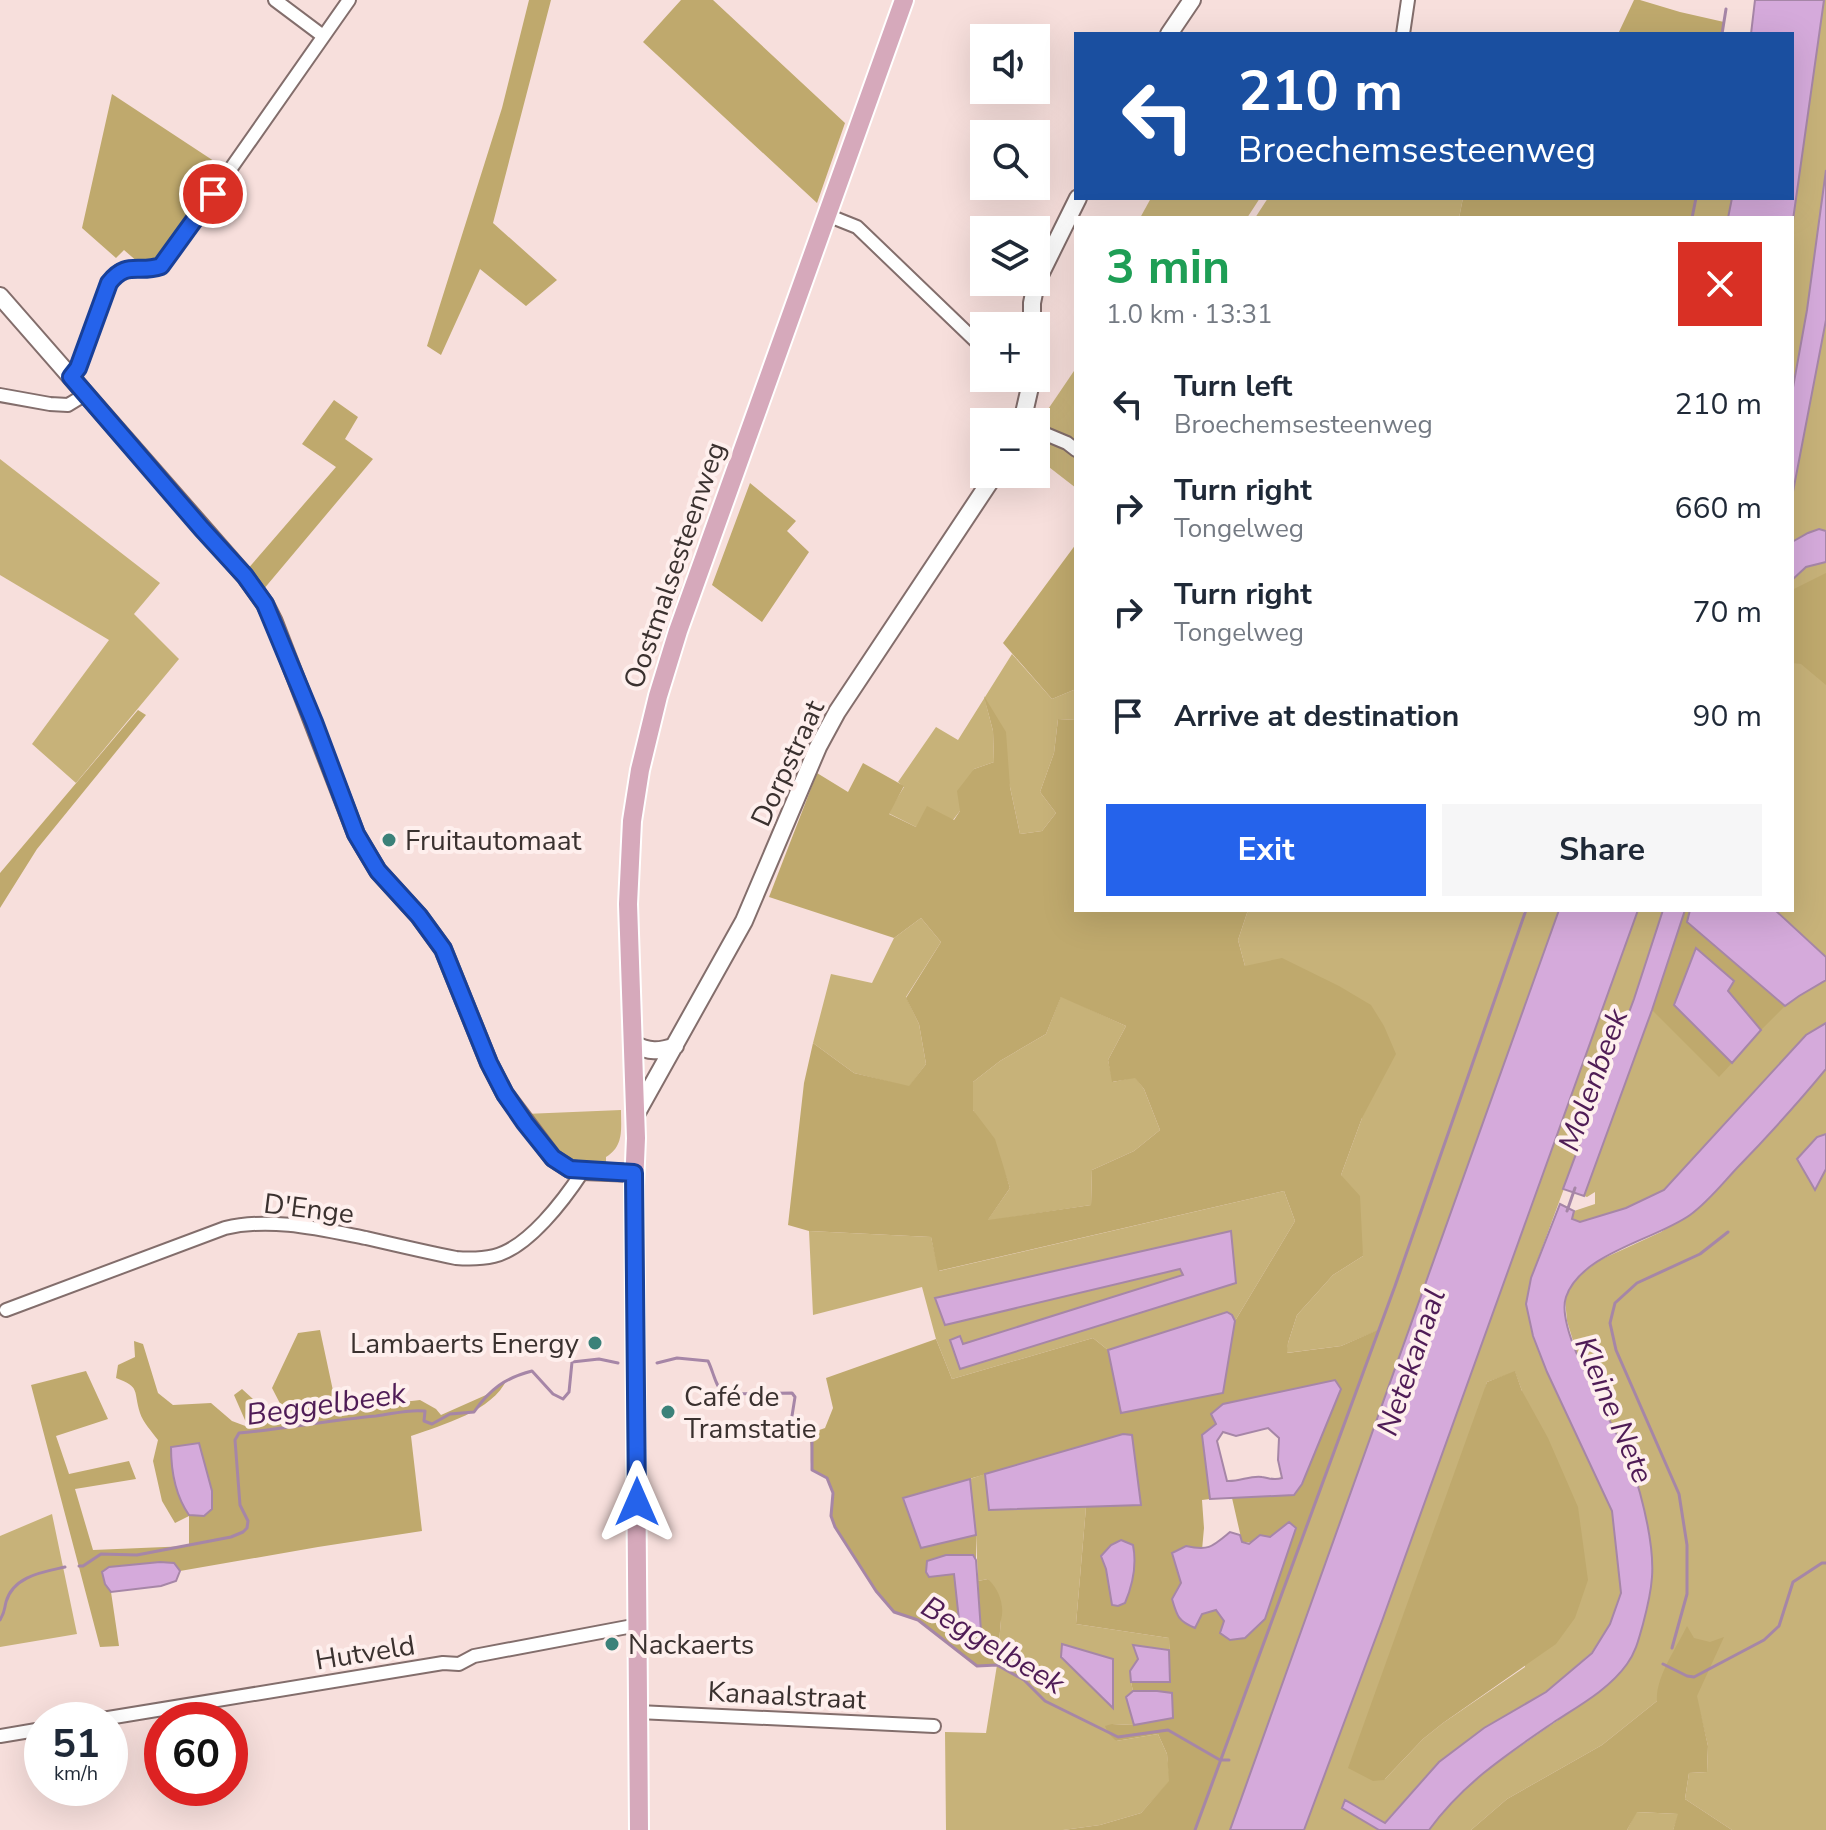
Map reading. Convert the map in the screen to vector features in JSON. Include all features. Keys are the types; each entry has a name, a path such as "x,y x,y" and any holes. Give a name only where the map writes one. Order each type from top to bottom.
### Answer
{"main road":[{"name":"Oostmalsesteenweg","path":"639,1830 635,1116 628,904 632,821 640,770 678,631 904,0"}],"street":[{"path":"275,0 323,36"},
{"path":"71,377 78,368 109,283 119,271 132,268 149,270 166,261 349,0"},
{"path":"1170,32 1192,0"},
{"path":"1403,32 1408,0"},
{"path":"1032,312 1036,283 1077,200"},
{"path":"827,215 857,227 970,336"},
{"path":"0,296 245,576 265,604 356,834 371,862 419,916 443,949 489,1063 505,1094 553,1158 570,1169 634,1173"},
{"path":"0,395 68,405 86,394"},
{"path":"1050,435 1074,449"},
{"name":"Dorpstraat","path":"635,1116 744,921 824,735 986,488"},
{"path":"633,1053 671,1052"},
{"name":"D'Enge","path":"6,1310 239,1225 279,1224 318,1228 456,1258 496,1256 517,1245 544,1221 583,1171"},
{"name":"Hutveld","path":"128,1715 443,1663 459,1664 474,1656 638,1625"},
{"name":"Kanaalstraat","path":"638,1712 934,1726"},
{"path":"0,1736 24,1732"}],"shaded area":[{"path":"529,0 551,0 493,223 557,280 526,306 480,269 441,355 427,346 502,108"},
{"path":"681,0 713,0 845,123 817,203 643,42"},
{"path":"1634,0 1724,22 1722,32 1619,32"},
{"path":"1826,0 1826,170 1794,382 1794,216"},
{"path":"112,94 226,169 166,252 152,266 139,263 124,250 116,258 82,228"},
{"path":"1150,200 1259,200 1248,216 1141,216"},
{"path":"1267,200 1463,200 1459,216 1256,216"},
{"path":"1463,200 1696,200 1692,216 1459,216"},
{"path":"1696,200 1732,200 1728,216 1692,216"},
{"path":"1826,231 1826,1023 1806,1035 1664,1190 1626,1208 1580,1222 1572,1219 1574,1211 1595,1204 1595,1192 1587,1197 1574,1192 1674,912 1794,912 1794,427"},
{"path":"1074,371 1074,486 1050,468 1049,408"},
{"path":"334,400 358,417 345,439 373,459 263,590 246,571 336,467 302,444"},
{"path":"0,459 160,583 134,614 179,659 76,783 32,744 109,640 0,575"},
{"path":"750,483 796,521 787,531 809,552 762,622 712,585"},
{"path":"1074,547 1074,690 1052,699 1003,643"},
{"path":"1826,573 1826,685 1801,664 1794,663 1794,589"},
{"path":"1012,654 1052,699 1074,690 1074,720 1058,719 1054,753 1040,792 1056,813 1042,831 1020,834 985,700 993,731 994,762 974,769 960,811 953,820 916,827 888,813 904,787 898,782 936,727 958,740"},
{"path":"984,696 1006,732 1010,787 1020,834 1042,831 1056,813 1040,792 1054,753 1058,719 1074,720 1074,912 1247,912 1238,940 1245,966 1282,958 1339,986 1371,1005 1396,1054 1362,1118 1341,1175 1360,1196 1363,1256 1333,1275 1297,1315 1287,1353 1341,1346 1380,1329 1195,1830 1063,1830 1100,1825 1141,1813 1169,1781 1167,1754 1158,1734 1116,1741 1105,1726 1134,1725 1164,1693 1133,1691 1131,1682 1170,1682 1169,1638 1076,1624 1086,1507 1141,1505 1123,1434 904,1498 921,1548 976,1535 976,1560 973,1555 930,1577 954,1574 960,1629 981,1631 978,1581 988,1579 992,1583 1002,1609 997,1665 977,1666 918,1620 894,1612 876,1591 835,1527 831,1516 833,1493 827,1478 812,1470 811,1466 808,1434 825,1428 833,1408 826,1378 936,1339 952,1379 1093,1338 1108,1350 1121,1413 1223,1393 1235,1321 1295,1221 1284,1191 938,1271 931,1237 809,1231 788,1225 804,1083 813,1043 854,1073 909,1086 926,1064 919,1024 906,998 941,942 921,918 894,938 769,897 817,773 848,792 863,763 904,786 889,814 916,827 927,806 954,820 960,811 957,791 974,769 994,762 993,731","holes":["1061,997 1126,1026 1108,1060 1112,1082 1135,1078 1144,1089 1160,1130 1134,1151 1092,1170 1091,1205 988,1220 1010,1188 995,1139 973,1110 973,1082 1000,1061 1046,1034","1335,1380 1341,1389 1302,1484 1294,1495 1232,1498 1242,1542 1268,1538 1289,1522 1296,1528 1265,1619 1224,1621 1217,1610 1202,1613 1172,1599 1181,1583 1172,1553 1186,1546 1202,1550 1202,1500 1210,1499 1202,1436 1216,1424"]},
{"path":"138,710 146,715 37,849 0,908 0,873"},
{"path":"1247,912 1558,912 1230,1830 1195,1830 1379,1330 1341,1346 1286,1353 1297,1315 1333,1275 1363,1256 1341,1175 1362,1118 1245,966 1238,940"},
{"path":"1637,912 1662,912 1634,999 1531,1278 1526,1304 1547,1372 1612,1511 1621,1593 1610,1624 1592,1652 1546,1692 1439,1762 1384,1823 1345,1800 1342,1808 1379,1830 1304,1830","holes":["1515,1372 1522,1391 1525,1667 1443,1723 1385,1779 1487,1382"]},
{"path":"1684,912 1690,912 1687,923 1785,1006 1761,1030 1728,991 1674,1005 1732,1063 1719,1077 1652,1010"},
{"path":"921,918 941,942 906,997 919,1024 926,1064 909,1087 854,1073 813,1043 831,974 872,983 894,938"},
{"path":"1061,996 1126,1026 1108,1060 1113,1082 1135,1077 1144,1089 1160,1130 1134,1151 1092,1170 1091,1205 987,1221 1010,1188 1002,1165 973,1110 973,1082 1000,1061 1046,1034"},
{"path":"1826,1069 1826,1830 1732,1830 1685,1799 1689,1773 1707,1772 1708,1746 1696,1696 1657,1701 1602,1745 1507,1799 1471,1830 1429,1830 1444,1809 1482,1773 1607,1686 1628,1663 1637,1645 1647,1609 1652,1577 1651,1547 1641,1498 1579,1360 1567,1321 1565,1299 1576,1278 1600,1260 1661,1232 1709,1199"},
{"path":"621,1110 619,1143 606,1157 606,1163 576,1161 557,1153 525,1114"},
{"path":"1284,1191 1295,1221 1235,1321 1226,1312 1108,1350 1093,1338 952,1379 936,1339 922,1287 813,1315 809,1231 931,1237 939,1271","holes":["1231,1231 1235,1283 960,1369 960,1337 963,1344 1184,1276 1181,1269 946,1325 936,1298"]},
{"path":"320,1330 338,1414 420,1400 441,1415 486,1395 507,1379 500,1390 479,1408 411,1436 422,1531 180,1571 174,1563 105,1584 111,1592 119,1646 100,1647 31,1385 86,1371 108,1419 56,1436 69,1474 129,1461 136,1479 75,1489 93,1550 189,1546 189,1516 175,1523 162,1501 153,1461 158,1440 141,1416 133,1387 116,1378 118,1365 135,1357 134,1341 143,1344 158,1393 173,1405 211,1403 232,1421 248,1427 234,1395 242,1389 253,1399 261,1421 286,1415 272,1388 298,1333"},
{"path":"1515,1371 1578,1507 1588,1580 1575,1618 1556,1644 1443,1723 1384,1780 1373,1781 1348,1768 1487,1382"},
{"path":"985,1474 989,1510 1086,1507 1076,1624 1169,1638 1169,1650 1133,1645 1138,1659 1131,1682 1133,1691 1126,1698 1134,1725 1112,1724 1116,1741 1158,1734 1167,1754 1170,1781 1141,1813 1100,1825 1063,1830 946,1830 945,1732 986,1733 1001,1620 988,1579 978,1581 970,1479","holes":["1062,1644 1113,1659 1113,1707 1061,1658"]},
{"path":"52,1514 77,1634 0,1647 0,1536"},
{"path":"1687,1626 1694,1638 1710,1642 1724,1637 1697,1696 1708,1746 1707,1772 1689,1773 1685,1799 1732,1830 1673,1830 1678,1814 1637,1812 1627,1830 1471,1830 1507,1799 1602,1745 1657,1701 1663,1673"},
{"path":"1636,1812 1679,1814 1673,1830 1627,1830"}],"water":[{"path":"1755,0 1824,0 1794,216 1728,216 1732,200 1794,200 1794,32 1751,32"},
{"path":"1826,170 1826,320 1794,487 1794,382"},
{"path":"1819,529 1826,531 1826,562 1806,567 1794,578 1794,541"},
{"name":"Netekanaal","path":"1558,912 1637,912 1304,1830 1230,1830"},
{"path":"1662,912 1684,912 1584,1196 1563,1189 1634,999"},
{"path":"1690,912 1777,912 1826,957 1826,980 1785,1006 1687,922"},
{"path":"1696,948 1734,981 1728,991 1761,1030 1732,1063 1674,1005"},
{"path":"1826,1023 1826,1069 1715,1193 1697,1210 1675,1224 1620,1249 1587,1269 1574,1282 1566,1297 1569,1333 1631,1464 1643,1503 1652,1566 1651,1589 1635,1650 1620,1673 1604,1688 1488,1769 1457,1797 1429,1830 1379,1830 1342,1808 1345,1800 1385,1823 1439,1762 1484,1728 1546,1692 1592,1653 1610,1624 1621,1593 1612,1511 1547,1372 1533,1336 1526,1304 1531,1278 1560,1204 1574,1211 1572,1219 1580,1222 1626,1208 1664,1190 1806,1035"},
{"path":"1826,1134 1826,1169 1815,1190 1797,1159 1817,1137"},
{"path":"1231,1231 1236,1283 960,1369 950,1340 960,1336 963,1344 1183,1275 1180,1269 945,1325 935,1298"},
{"path":"1227,1312 1235,1321 1223,1393 1121,1413 1108,1350"},
{"path":"1335,1380 1341,1389 1302,1484 1294,1495 1210,1499 1202,1435 1216,1424 1211,1414 1223,1404","holes":["1268,1428 1279,1438 1278,1460 1282,1478 1227,1481 1217,1441 1223,1432 1236,1436"]},
{"path":"1123,1434 1132,1435 1141,1505 989,1510 985,1474"},
{"path":"199,1443 212,1491 212,1509 204,1516 189,1515 184,1507 175,1482 171,1456 171,1447"},
{"path":"970,1479 976,1535 921,1548 903,1498"},
{"path":"1289,1522 1296,1528 1265,1619 1245,1638 1230,1640 1220,1633 1224,1621 1216,1610 1202,1614 1195,1628 1182,1620 1172,1599 1181,1583 1172,1553 1186,1546 1210,1546 1230,1532 1240,1535 1242,1542 1249,1544 1260,1535 1270,1537"},
{"path":"1121,1540 1133,1545 1134,1567 1125,1603 1118,1606 1112,1605 1101,1556"},
{"path":"946,1555 973,1555 976,1560 981,1631 960,1629 954,1574 929,1577 926,1572 927,1561"},
{"path":"174,1563 180,1571 176,1581 161,1586 111,1592 105,1584 102,1572 109,1567"},
{"path":"1062,1644 1113,1659 1113,1708 1061,1657"},
{"path":"1133,1645 1169,1650 1170,1682 1131,1682 1130,1671 1138,1659"},
{"path":"1133,1691 1172,1693 1173,1718 1134,1725 1126,1697"}],"waterway":[{"path":"1722,32 1726,9"},
{"path":"1692,216 1696,200"},
{"path":"1195,1830 1395,1286 1525,912"},
{"name":"Molenbeek","path":"1567,1211 1575,1188"},
{"name":"Kleine Nete","path":"1672,1648 1687,1594 1687,1545 1679,1494 1616,1350 1610,1323 1615,1303 1637,1283 1700,1254 1728,1232"},
{"name":"Beggelbeek","path":"657,1363 677,1358 708,1361 724,1394 792,1393 795,1397 792,1416 812,1441 812,1470 827,1478 833,1493 831,1516 835,1527 876,1591 894,1612 918,1620 977,1666 997,1665 1024,1680 1045,1701 1118,1737 1168,1730 1220,1760 1229,1760"},
{"name":"Beggelbeek","path":"79,1566 101,1554 137,1555 243,1532 248,1521 240,1505 235,1440 239,1433 412,1411 425,1411 424,1421 432,1424 450,1414 474,1412 499,1386 522,1374 532,1371 553,1394 563,1399 569,1392 572,1362 599,1359 618,1363"},
{"path":"1663,1664 1694,1677 1764,1640 1779,1626 1793,1582 1826,1563"},
{"name":"Beggelbeek","path":"0,1620 15,1586 30,1577 65,1567"}],"place":[{"name":"Fruitautomaat","path":"389,840"},
{"name":"Lambaerts Energy","path":"595,1343"},
{"name":"Café de Tramstatie","path":"668,1412"},
{"name":"Nackaerts","path":"612,1644"}],"route":[{"path":"213,194 161,266 149,270 132,268 119,271 109,283 78,368 71,377 245,576 265,604 356,834 371,862 419,916 443,949 489,1063 525,1123 553,1158 570,1169 634,1173 637,1502"}]}
